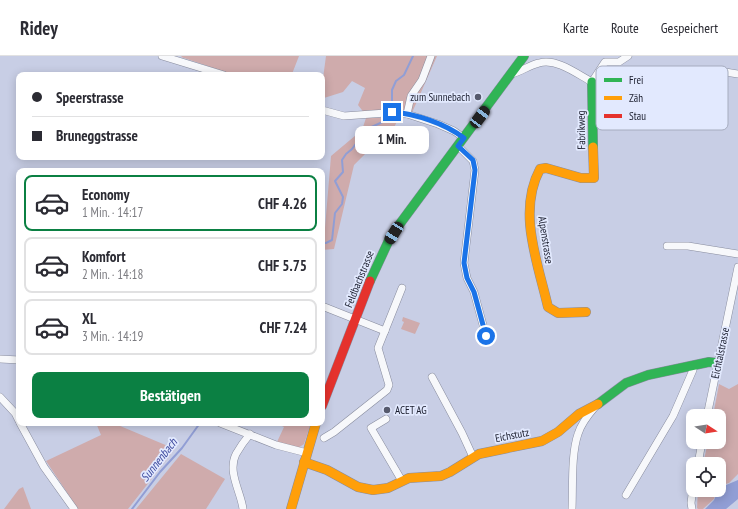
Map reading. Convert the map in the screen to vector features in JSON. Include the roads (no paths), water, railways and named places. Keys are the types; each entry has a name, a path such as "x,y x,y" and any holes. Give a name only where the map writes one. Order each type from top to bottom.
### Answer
{"street":[{"path":"162,56 214,72"},
{"path":"407,114 411,96 422,80 431,56"},
{"name":"Feldbachstrasse","path":"325,398 373,273 389,240 524,56"},
{"path":"602,66 605,62 619,62 628,56"},
{"path":"512,74 538,63 550,62 592,82 596,76"},
{"path":"728,72 738,74"},
{"name":"Fabrikweg","path":"592,82 594,178"},
{"path":"325,111 344,116 386,113 407,114 438,124 454,131 464,138"},
{"path":"458,146 473,160 475,170 464,263 467,278 474,292 486,336"},
{"name":"Alpenstrasse","path":"586,312 558,313 548,307 536,261 530,231 529,216 534,180 540,169 546,168 581,178 594,178"},
{"path":"667,246 688,246 738,254"},
{"name":"Eichtalstrasse","path":"708,409 738,267"},
{"path":"324,438 334,432 387,390 389,385 378,348 402,288"},
{"path":"325,307 385,331"},
{"path":"0,359 16,360"},
{"name":"Eichstutz","path":"306,458 351,484 365,489 373,490 388,488 409,478 441,476 479,454 542,441 558,432 579,414 599,403 626,383 648,375 693,365 709,362 718,363"},
{"path":"626,495 673,416 693,370 693,365"},
{"path":"432,377 473,457"},
{"path":"0,397 16,415"},
{"path":"572,509 574,450 578,433 587,417 599,403"},
{"path":"386,419 371,428 402,481"},
{"path":"22,426 44,467 74,509"},
{"path":"228,426 306,458"},
{"path":"291,509 315,426"},
{"path":"243,509 233,471 233,464 235,455 250,434"},
{"path":"692,497 692,509"}],"water":[{"path":"738,480 738,499 726,509 705,509 715,497 726,497 726,485"}],"waterway":[{"name":"Sunnenbach","path":"392,105 392,90 396,81 404,75 413,56"},
{"name":"Sunnenbach","path":"325,243 332,240 335,213 342,204 343,197 335,181 343,172 342,160 367,129 387,120"},
{"name":"Sunnenbach","path":"132,509 160,472 182,448 198,426"}],"place":[{"name":"zum Sunnebach","path":"478,97"},
{"name":"ACET AG","path":"387,410"}]}
